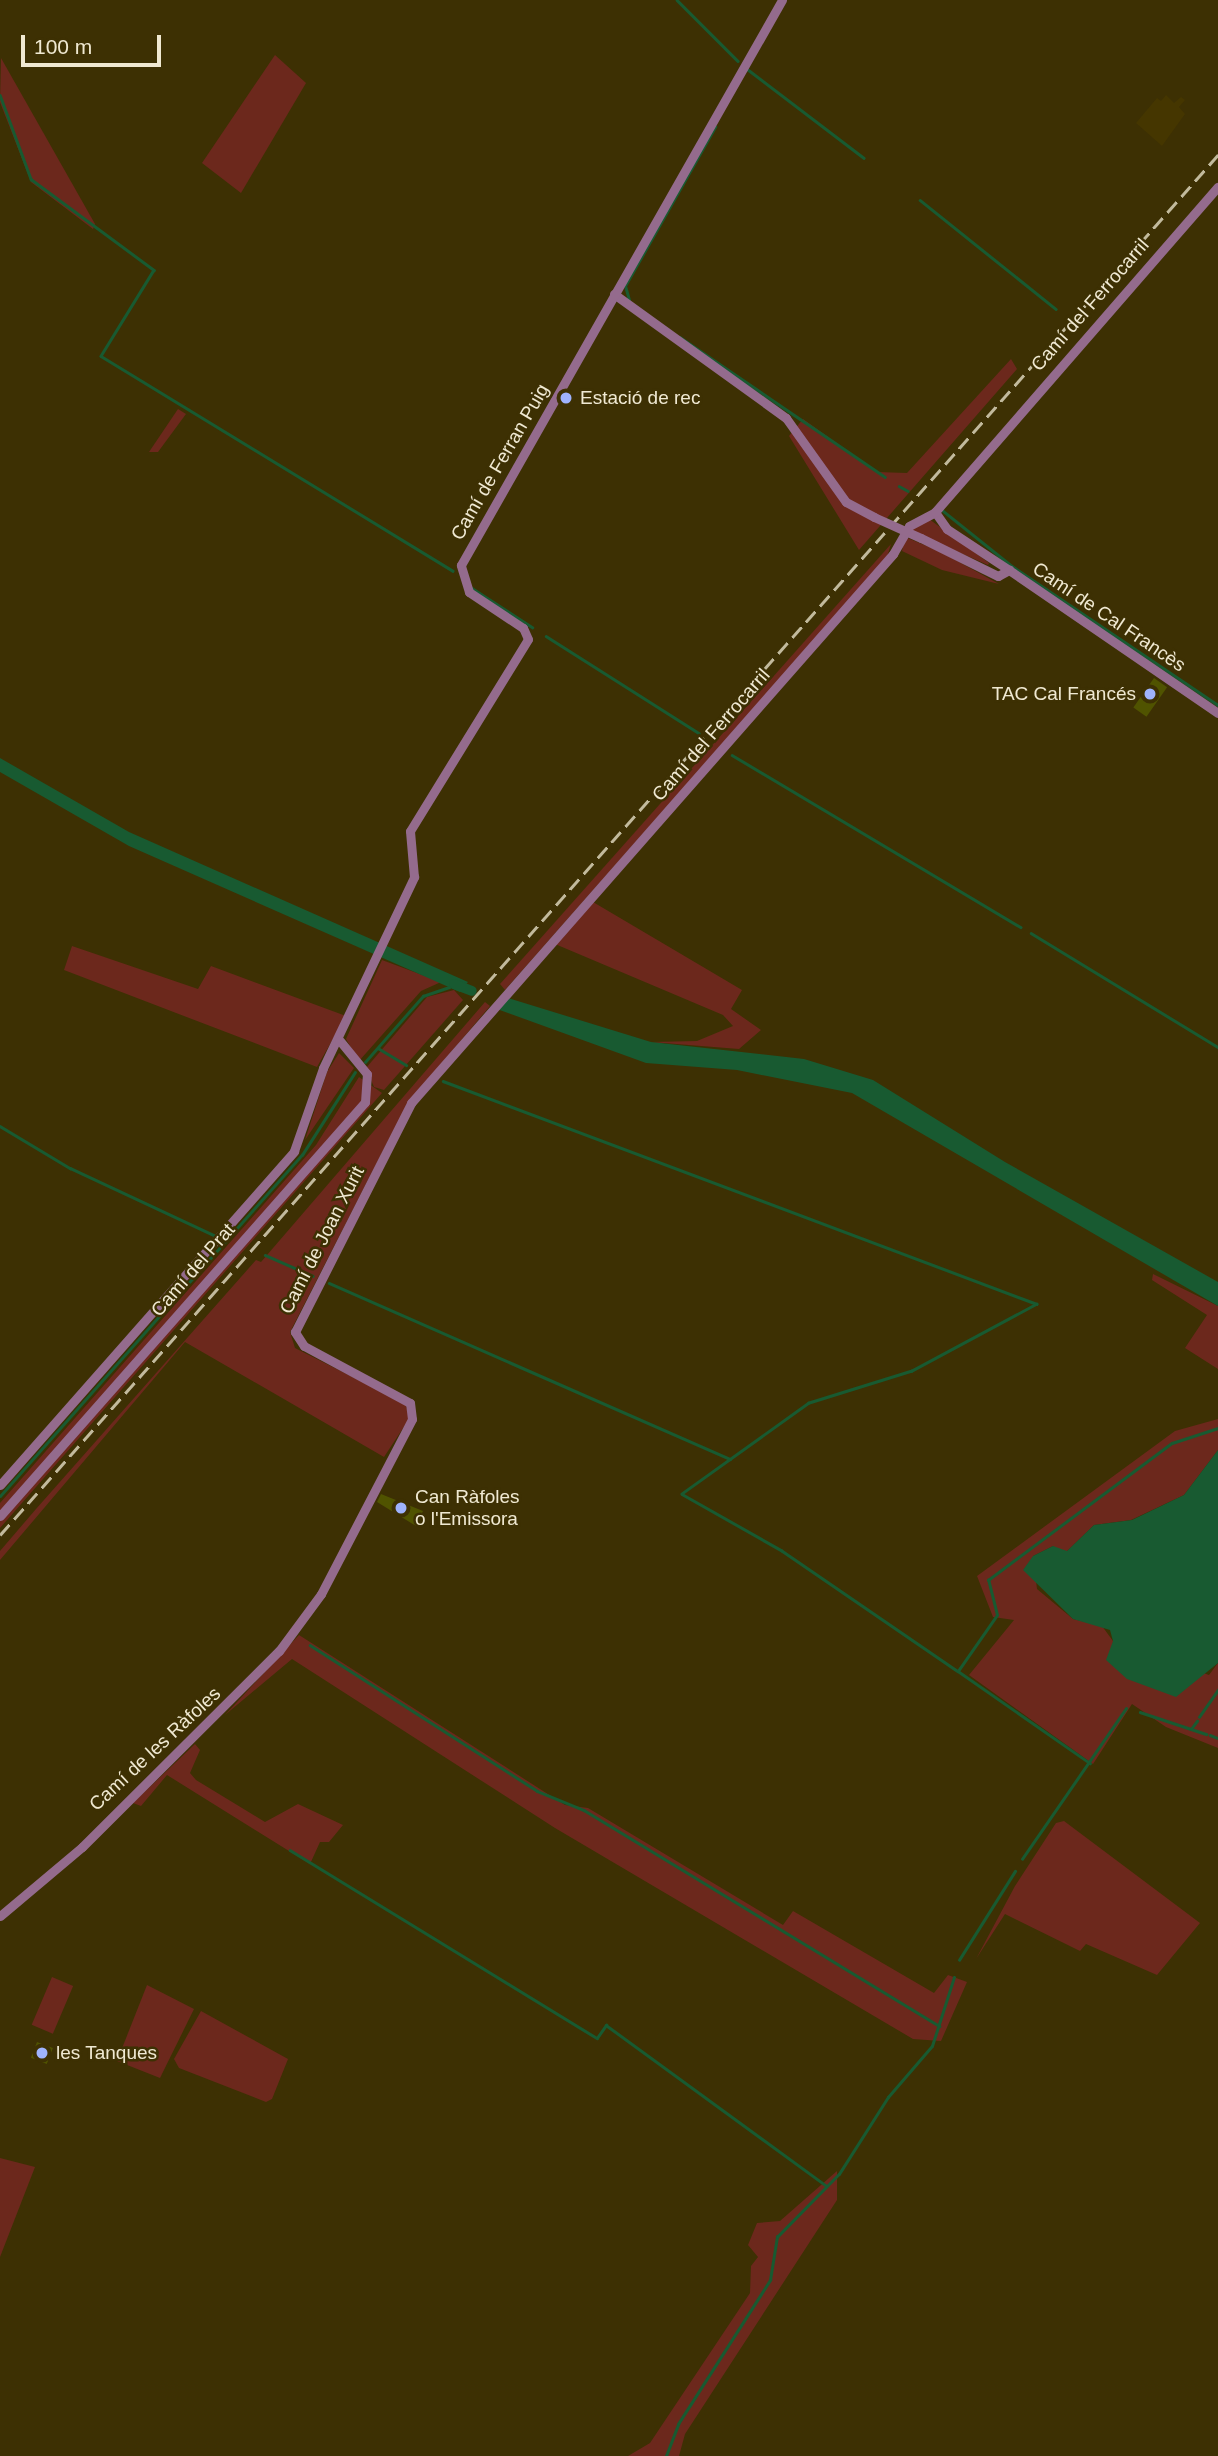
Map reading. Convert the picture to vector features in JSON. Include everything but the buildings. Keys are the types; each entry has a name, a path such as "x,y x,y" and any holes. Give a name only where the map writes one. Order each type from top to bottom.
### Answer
{"street":[{"name":"Camí de Ferran Puig","path":"0,1485 294,1151 323,1068 340,1041 414,877 410,831 528,639 523,628 469,592 461,565 782,0"},
{"name":"Camí del Ferrocarril","path":"515,985 893,554 909,526 935,512 1218,187"},
{"name":"Camí de Cal Francès","path":"614,294 786,418 846,502 998,576 1009,570 1218,713"},
{"path":"935,512 947,529 1009,570"},
{"name":"Camí de Joan Xurit","path":"321,1594 414,1410 397,1395 304,1346 295,1332 411,1103 515,985"},
{"name":"Camí del Prat","path":"0,1516 365,1102 367,1074 340,1041"},
{"name":"Camí de les Ràfoles","path":"0,1916 82,1847 257,1677 321,1594"}],"shaded area":[{"path":"275,55 306,83 241,193 202,163"},
{"path":"1,58 95,224 93,229 31,182 0,102"},
{"path":"1166,95 1174,103 1181,97 1185,100 1179,107 1185,114 1162,146 1136,123 1157,98 1161,101"},
{"path":"1011,359 1017,369 859,550 789,436 803,419 877,472 907,473"},
{"path":"178,409 186,414 158,452 149,452"},
{"path":"929,519 989,563 988,565 910,531"},
{"path":"905,537 939,551 999,584 942,570 902,551"},
{"path":"891,544 887,557 505,990 500,984"},
{"path":"0,758 129,832 468,982 460,992 129,846 0,772"},
{"path":"593,902 742,990 731,1009 761,1030 739,1049 651,1042 697,1041 733,1026 723,1015 555,944"},
{"path":"72,946 198,989 211,966 346,1016 317,1067 64,970"},
{"path":"382,960 441,982 421,991 359,1061 346,1039"},
{"path":"454,990 463,1000 384,1090 374,1087 366,1068 427,997"},
{"path":"508,998 651,1042 804,1059 873,1080 1005,1162 1218,1282 1218,1306 852,1093 737,1070 646,1063 497,1009"},
{"path":"485,1002 490,1006 407,1104 290,1332 295,1348 406,1404 409,1419 384,1457 185,1342 0,1560 0,1551 36,1509 256,1260 261,1262"},
{"path":"339,1053 354,1068 305,1140 327,1072"},
{"path":"359,1077 382,1093 0,1528 0,1503 316,1145"},
{"path":"1153,1274 1218,1306 1218,1369 1185,1348 1207,1315 1152,1280"},
{"path":"1218,1419 1218,1450 1184,1495 1131,1520 1094,1525 1064,1554 1053,1546 1033,1556 1037,1589 1073,1619 1102,1626 1113,1641 1209,1675 1218,1663 1218,1748 1166,1727 1132,1704 1093,1764 969,1675 1014,1620 993,1617 977,1576 1175,1431"},
{"path":"1218,1450 1218,1663 1176,1697 1127,1679 1106,1660 1113,1641 1110,1630 1073,1619 1023,1570 1033,1556 1053,1546 1067,1551 1094,1525 1132,1520 1184,1495"},
{"path":"299,1635 565,1805 588,1808 783,1925 793,1911 934,1993 948,1975 967,1982 941,2041 913,2039 555,1828 292,1659 225,1715"},
{"path":"195,1744 200,1750 190,1773 196,1780 265,1822 298,1804 343,1825 329,1842 320,1842 310,1864 167,1775 141,1806 133,1803"},
{"path":"1064,1821 1200,1923 1157,1975 1086,1944 1080,1951 1005,1914 976,1959 1015,1886 1056,1823"},
{"path":"52,1977 73,1986 53,2034 32,2025"},
{"path":"147,1985 194,2009 160,2078 117,2061"},
{"path":"201,2011 288,2059 272,2099 266,2102 179,2068 174,2059"},
{"path":"0,2158 35,2167 0,2257"},
{"path":"837,2171 837,2200 685,2434 679,2456 628,2456 650,2443 750,2293 751,2266 758,2257 748,2245 757,2223 780,2221"}],"waterway":[{"path":"677,0 738,61"},
{"path":"746,68 864,158"},
{"path":"0,95 31,179 154,270 101,356 453,571"},
{"path":"629,300 625,286 715,127"},
{"path":"920,200 1056,309"},
{"path":"680,337 885,477"},
{"path":"899,486 908,491"},
{"path":"942,510 1012,566 1218,705"},
{"path":"472,588 532,627"},
{"path":"546,636 699,733"},
{"path":"732,755 1021,927"},
{"path":"1031,933 1218,1047"},
{"path":"454,984 472,991"},
{"path":"365,1062 423,996 449,987"},
{"path":"378,1048 406,1065"},
{"path":"0,1496 302,1155 355,1072"},
{"path":"443,1081 1037,1304 912,1371 809,1403 682,1494 781,1550 958,1671 997,1615 988,1580 1172,1443 1218,1428"},
{"path":"0,1126 70,1168 214,1235"},
{"path":"265,1255 313,1276"},
{"path":"329,1283 730,1459"},
{"path":"310,1645 537,1791 584,1810 939,2026"},
{"path":"958,1671 1090,1763"},
{"path":"1199,1717 1218,1690"},
{"path":"1022,1859 1126,1708"},
{"path":"1140,1712 1206,1734"},
{"path":"1191,1729 1197,1721"},
{"path":"1210,1735 1218,1738"},
{"path":"290,1850 597,2038 606,2025 827,2186"},
{"path":"959,1960 1015,1871"},
{"path":"666,2456 678,2424 770,2280 777,2237 839,2174 888,2097 932,2046 954,1977"}],"railway":[{"path":"0,1535 1218,155"}],"place":[{"name":"Estació de rec","path":"566,398"},
{"name":"TAC Cal Francés","path":"1150,694"},
{"name":"Can Ràfoles o l'Emissora","path":"401,1508"},
{"name":"les Tanques","path":"42,2053"}]}
